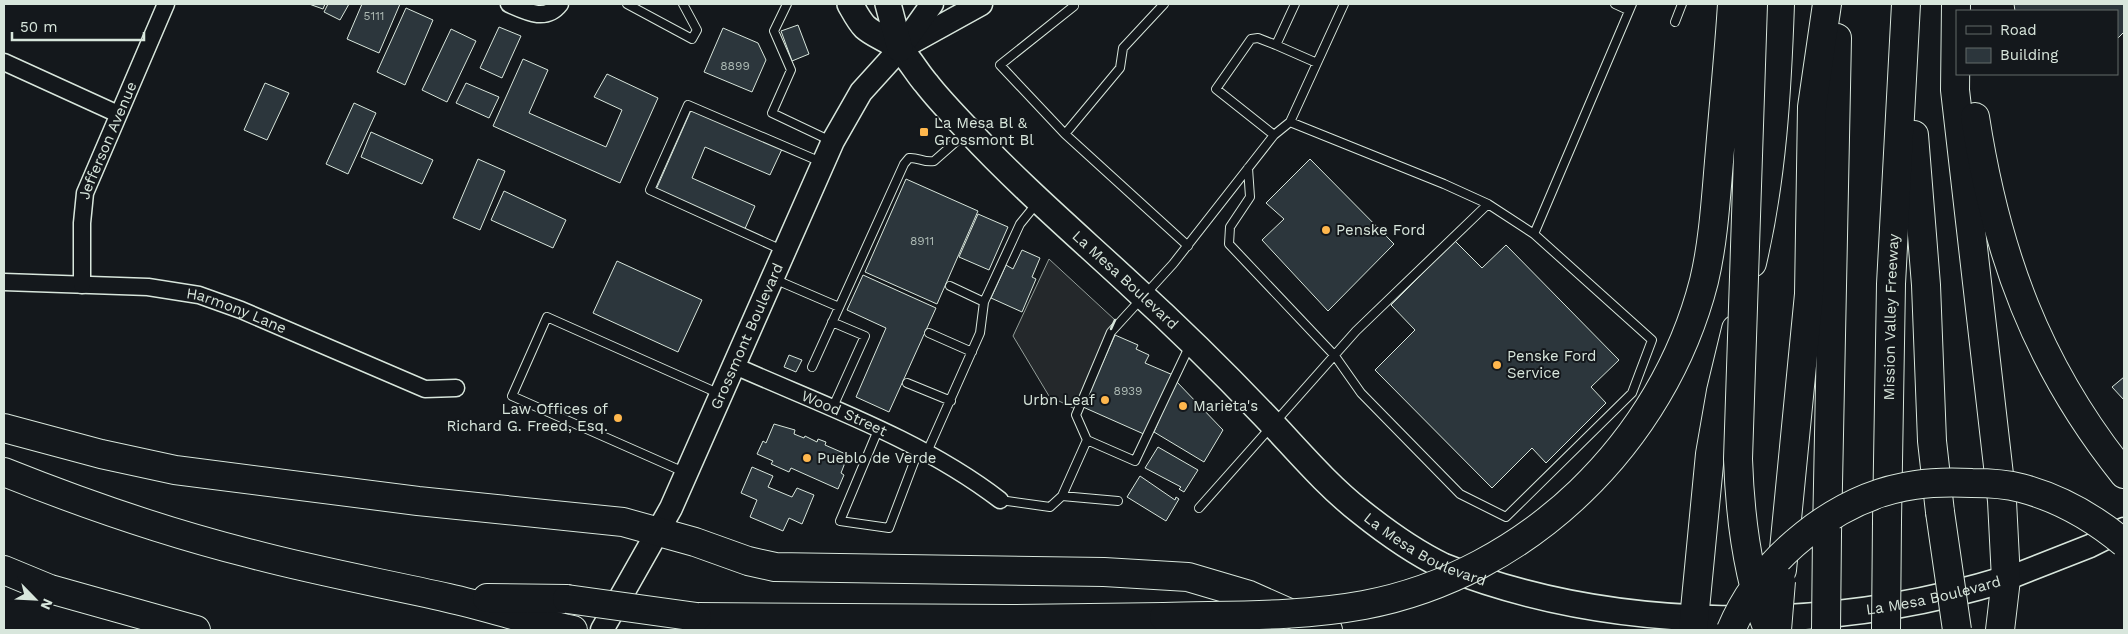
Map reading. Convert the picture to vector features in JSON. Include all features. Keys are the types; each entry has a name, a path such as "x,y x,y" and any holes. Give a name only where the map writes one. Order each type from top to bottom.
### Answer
{"highway":[{"path":"697,617 878,616 1009,619 1324,612 1400,596 1465,572 1515,544 1562,510 1595,478 1649,409 1670,371 1688,332 1704,282 1715,210 1732,4"},
{"path":"1753,4 1738,459 1744,534 1760,609 1768,630"},
{"path":"1693,627 1710,454 1721,391 1756,244 1770,165 1778,75 1780,4"},
{"path":"1778,630 1781,581 1809,294 1812,107 1827,4"},
{"path":"1826,630 1838,4"},
{"name":"Mission Valley Freeway","path":"1886,630 1886,521 1891,284 1906,4"},
{"path":"1956,4 1955,90 2002,501 2006,579 2000,630"},
{"path":"1905,39 1926,285 1932,441 1957,630"},
{"path":"1968,75 1979,146 1996,222 2009,265 2045,354 2075,407 2124,474"},
{"path":"4,428 101,454 175,470 418,501 623,522 659,531 748,561 774,567 1104,572 1188,577 1249,595 1328,630"},
{"path":"4,472 57,493 160,528 248,553 346,577 451,598 564,629"},
{"path":"1731,630 1752,592 1770,570 1811,530 1852,505 1913,485 1956,482 2019,487 2070,508 2101,524 2124,543"},
{"path":"4,570 50,589 196,630"},
{"path":"451,598 567,598 800,630"}],"main road":[{"name":"La Mesa Boulevard","path":"850,4 863,26 900,48"},
{"name":"La Mesa Boulevard","path":"888,4 900,48 924,82 968,131 1192,341 1321,476 1359,510 1402,542 1439,564 1479,582 1526,598 1568,608 1693,627 1786,620 1849,614 1924,603 2006,579 2090,546 2124,529"},
{"name":"Grossmont Boulevard","path":"602,630 659,531 686,474 833,141 861,92 900,48 932,4"},
{"name":"Grossmont Boulevard","path":"900,48 981,4"}],"street":[{"name":"Jefferson Avenue","path":"82,285 82,223 85,194 166,4"},
{"path":"509,4 544,15 554,12 560,4"},
{"path":"4,62 118,114"},
{"name":"Harmony Lane","path":"4,282 148,287 200,295 241,310 425,389 456,388"},
{"name":"Wood Street","path":"735,366 923,450 968,475 1000,500"}],"lane":[{"path":"627,4 692,39 697,30 683,4"},
{"path":"787,4 774,31 791,70 772,113 833,141"},
{"path":"1065,134 1120,68 1124,48 1164,4"},
{"path":"1276,45 1295,4"},
{"path":"1000,500 1050,507 1062,496 1086,440 1076,415 1111,332 1188,246 1274,135 1290,122 1344,4"},
{"path":"1534,234 1630,7 1615,4"},
{"path":"1675,22 1682,4"},
{"path":"1074,6 1000,65 1065,134 1188,246"},
{"path":"1274,135 1216,89 1251,39 1258,38 1317,63"},
{"path":"784,251 650,190 688,104 823,163"},
{"path":"1248,168 1250,196 1230,227 1230,244 1334,356 1361,393 1460,494 1506,517 1632,393 1652,340 1534,234 1488,204 1444,184 1290,122"},
{"path":"812,367 904,164 909,158 928,162 934,161 968,131"},
{"path":"878,430 840,521 889,528 923,450 951,401 980,333 984,302 1020,224 1040,200"},
{"path":"1199,508 1356,331 1488,204"},
{"path":"772,278 839,307"},
{"path":"950,286 984,302"},
{"path":"686,474 512,396 547,317 722,395"},
{"path":"831,410 865,336 832,322"},
{"path":"928,334 972,352"},
{"path":"1086,440 1135,461 1192,341"},
{"path":"907,383 951,401"},
{"path":"1062,496 1118,501"}],"shaded area":[{"path":"1049,259 1115,320 1075,409 1049,396 1013,336"}],"building":[{"path":"309,4 325,4 323,9"},
{"path":"328,4 349,4 340,20 324,12"},
{"path":"362,4 400,4 379,53 347,39"},
{"path":"2014,4 2124,4 2124,32 2118,38 2118,10 2015,10"},
{"path":"406,8 433,20 405,85 377,72"},
{"path":"798,25 809,54 792,61 781,31"},
{"path":"499,27 521,36 502,78 480,68"},
{"path":"723,28 758,43 766,60 752,92 704,72"},
{"path":"451,29 476,41 447,102 422,90"},
{"path":"523,59 548,70 529,113 606,147 622,110 594,97 607,74 658,98 620,183 493,126"},
{"path":"265,83 289,93 267,140 244,130"},
{"path":"466,83 499,97 489,118 456,103"},
{"path":"354,103 376,113 348,174 326,164"},
{"path":"692,108 783,147 770,175 705,147 692,178 755,206 744,231 655,192"},
{"path":"371,132 433,160 422,184 361,157"},
{"path":"478,159 505,171 480,230 453,218"},
{"name":"Penske Ford","path":"1310,159 1394,244 1328,311 1262,240 1284,219 1266,203"},
{"path":"906,179 978,211 937,304 865,272"},
{"path":"504,191 566,220 553,248 491,220"},
{"path":"978,214 1008,227 989,270 959,257"},
{"name":"Penske Ford Service","path":"1455,241 1482,268 1506,245 1619,360 1591,387 1606,403 1546,463 1532,448 1492,488 1375,370 1415,330 1391,305"},
{"path":"1022,250 1040,258 1032,277 1036,279 1022,312 991,298 1006,265 1013,269"},
{"path":"617,261 702,300 678,352 593,313"},
{"path":"863,275 936,308 889,412 856,397 886,328 847,310"},
{"path":"1115,335 1138,345 1136,349 1149,355 1145,363 1173,375 1146,435 1083,407"},
{"path":"789,355 802,360 796,372 784,367"},
{"path":"2124,377 2124,400 2112,387"},
{"name":"Marieta's","path":"1176,381 1223,430 1204,462 1154,432"},
{"name":"Pueblo de Verde","path":"774,424 795,430 794,434 804,438 805,436 817,442 818,439 826,442 825,445 848,455 841,473 844,475 838,489 791,468 789,472 771,464 773,461 757,454 763,441 766,443"},
{"path":"1158,447 1198,470 1184,492 1179,489 1181,487 1145,468"},
{"name":"Pueblo de Verde","path":"752,467 773,476 768,487 792,497 797,488 814,495 802,524 789,518 783,531 750,517 757,500 741,493"},
{"path":"1140,476 1175,500 1176,497 1179,499 1166,521 1127,497"}],"wall":[{"path":"1111,329 1115,320"}],"place":[{"name":"La Mesa Bl & Grossmont Bl","path":"924,132"},
{"name":"Penske Ford","path":"1326,230"},
{"name":"Penske Ford Service","path":"1497,365"},
{"name":"Urbn Leaf","path":"1105,400"},
{"name":"Marieta's","path":"1183,406"},
{"name":"Law Offices of Richard G. Freed, Esq.","path":"618,418"},
{"name":"Pueblo de Verde","path":"807,458"}]}
